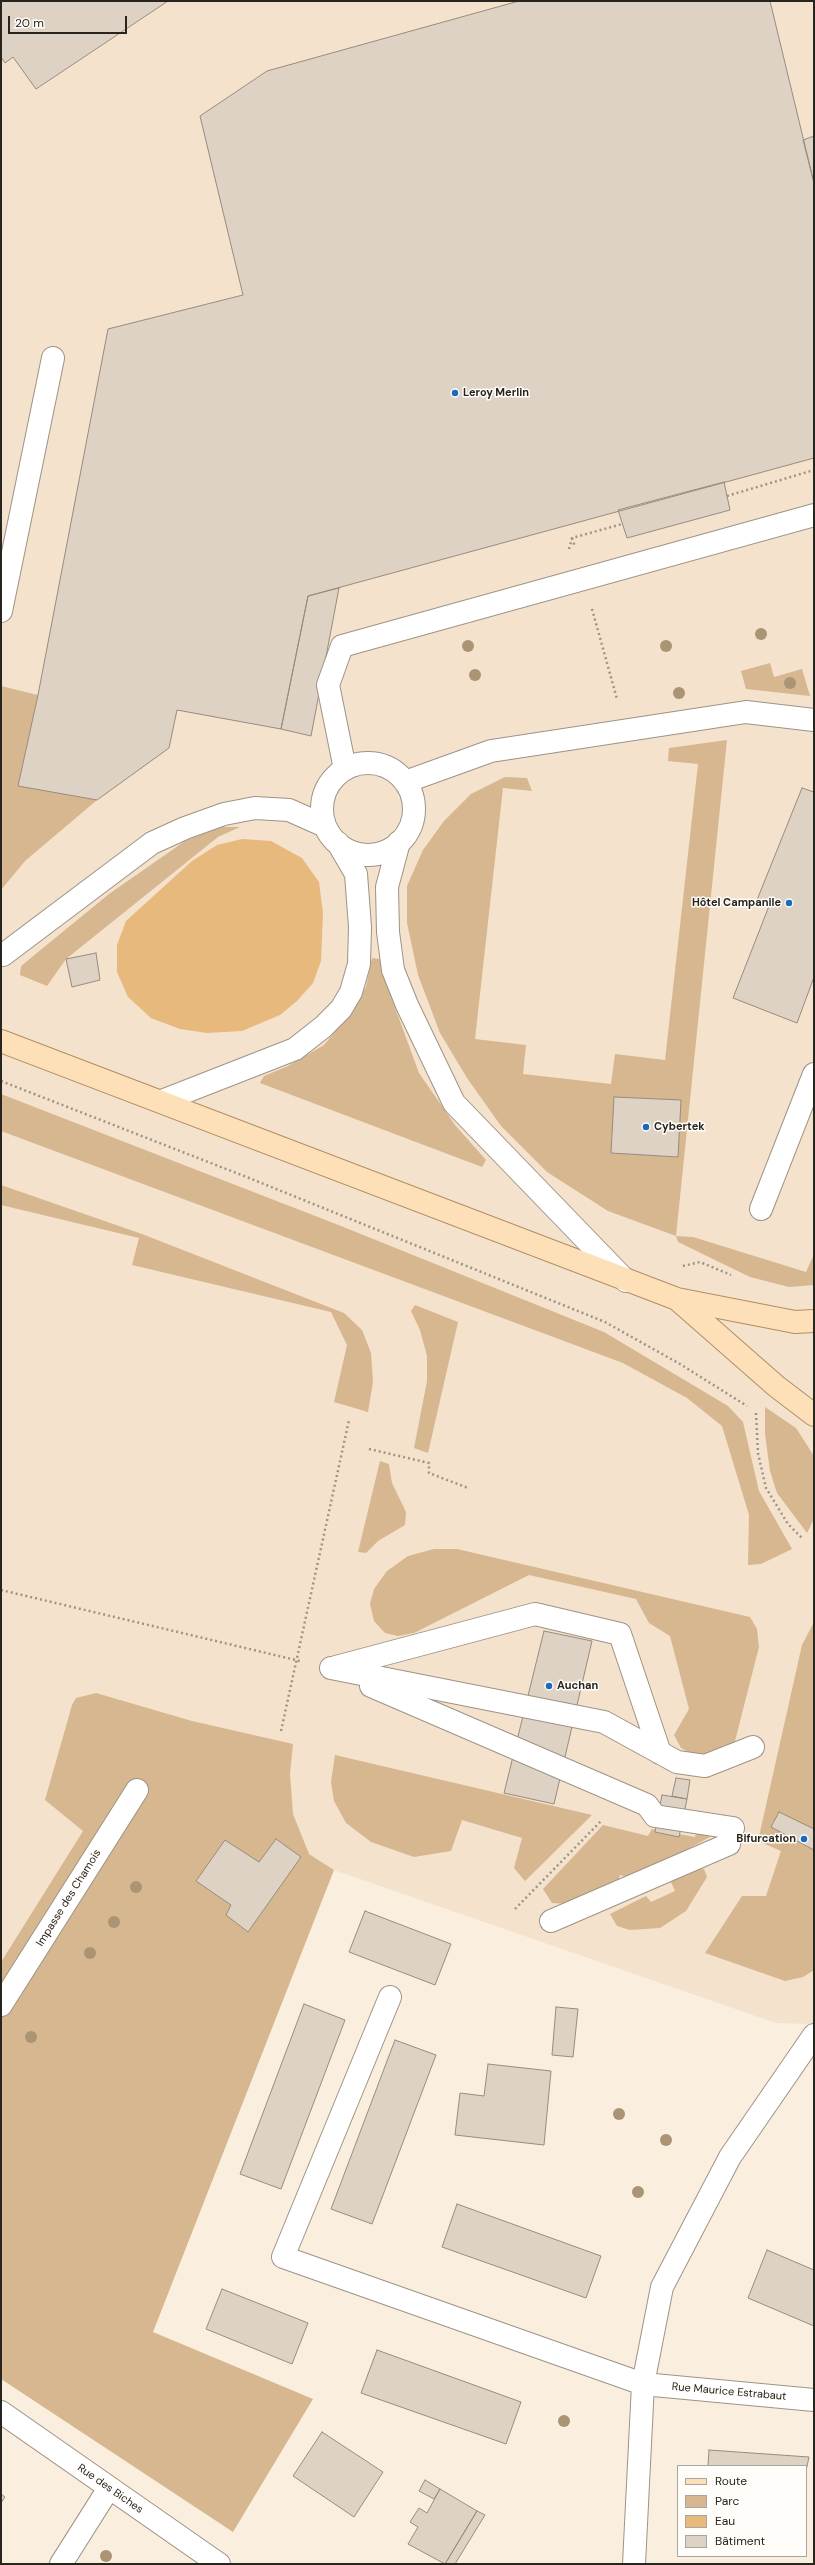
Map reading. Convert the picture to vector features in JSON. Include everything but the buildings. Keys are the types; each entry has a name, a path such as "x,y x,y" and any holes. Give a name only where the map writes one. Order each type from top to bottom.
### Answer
{"main road":[{"path":"1,1041 162,1101 626,1281 677,1299 795,1322 814,1321"},
{"path":"677,1299 776,1386 814,1415"}],"street":[{"path":"1,611 53,358"},
{"path":"345,769 328,685 342,646 814,516"},
{"path":"405,782 491,752 746,712 814,720"},
{"path":"162,1101 295,1049 323,1027 341,1009 351,992 359,964 360,927 356,874 338,843 325,826 322,812 327,787 335,777 345,769 371,763 384,766 405,782 411,794 414,807 412,820 407,832 398,842 387,850 375,854 361,854 338,843"},
{"path":"3,955 152,843 186,828 224,814 255,808 289,810 325,826"},
{"path":"398,842 387,887 388,932 393,970 407,1006 454,1103 626,1281"},
{"path":"761,1209 814,1074"},
{"path":"331,1668 535,1614 620,1634 660,1753"},
{"path":"331,1668 604,1722 677,1762 705,1766 753,1747"},
{"path":"331,1668 647,1805 655,1816 731,1836 551,1921"},
{"name":"Impasse des Chamois","path":"1,2005 137,1790"},
{"name":"Rue Maurice Estrabaut","path":"390,1996 283,2256 644,2384 814,2400"},
{"path":"634,2564 644,2384 662,2287 730,2157 814,2035"},
{"name":"Rue des Biches","path":"1,2412 219,2564"},
{"path":"61,2564 109,2488"}],"path":[{"path":"727,496 814,470"},
{"path":"572,538 626,731"},
{"path":"1,1081 244,1176 605,1322 680,1364 749,1408"},
{"path":"756,1412 758,1453 766,1488 788,1524 803,1539"},
{"path":"281,1731 349,1420"},
{"path":"369,1449 429,1463 429,1473 468,1488"},
{"path":"1,1590 331,1668"},
{"path":"516,1908 602,1819 610,1821"}],"shaded area":[{"path":"1,1 814,1 814,2024 776,2023 334,1870 309,1854 83,1831 1,1962"}],"green space":[{"path":"770,663 774,677 802,669 810,696 746,689 741,671"},
{"path":"1,686 38,695 97,800 25,861 1,890"},
{"path":"727,740 676,1236 608,1211 547,1172 501,1126 467,1078 440,1033 418,975 407,923 407,886 423,850 444,821 471,794 505,777 527,778 532,791 503,788 475,1039 526,1045 523,1074 611,1084 615,1054 665,1060 698,764 668,761 669,748"},
{"path":"220,827 240,827 218,837 66,959 47,986 20,975 21,966 109,894 185,841"},
{"path":"372,958 380,959 386,983 419,1073 455,1125 486,1160 482,1167 260,1083 264,1076 288,1066 324,1045 347,1017 366,987"},
{"path":"1,1094 341,1226 604,1332 728,1406 743,1422 759,1491 792,1549 761,1564 748,1565 749,1515 722,1426 687,1398 623,1363 1,1131"},
{"path":"1,1185 142,1234 344,1313 362,1330 371,1353 373,1382 368,1412 334,1402 347,1345 331,1312 132,1265 139,1238 1,1205"},
{"path":"676,1236 693,1237 806,1272 814,1254 814,1285 789,1287 750,1277 678,1242"},
{"path":"415,1305 458,1322 428,1453 414,1448 427,1381 427,1356 420,1330 411,1311"},
{"path":"765,1407 796,1428 814,1456 814,1519 807,1533 777,1493 770,1471 765,1434"},
{"path":"380,1461 389,1464 392,1483 406,1512 405,1525 378,1541 366,1553 358,1552"},
{"path":"434,1549 457,1549 750,1617 757,1629 759,1647 735,1741 727,1748 708,1755 695,1756 681,1748 674,1735 689,1709 670,1636 649,1623 636,1599 529,1575 414,1633 398,1636 385,1633 374,1621 370,1604 374,1589 387,1571 408,1556"},
{"path":"814,1622 814,1970 803,1977 785,1981 705,1953 742,1896 766,1896 781,1851 758,1841 802,1645"},
{"path":"96,1693 192,1721 293,1744 290,1774 293,1814 309,1854 334,1870 153,2332 313,2399 233,2532 1,2379 1,1962 83,1831 45,1800 72,1705 76,1698"},
{"path":"335,1755 592,1815 525,1881 514,1868 522,1838 462,1820 451,1851 414,1857 371,1842 346,1823 334,1801 331,1782"},
{"path":"603,1825 648,1836 652,1829 695,1837 696,1833 709,1832 710,1837 633,1879 620,1875 617,1888 567,1904 552,1903 543,1889"},
{"path":"695,1869 704,1869 707,1877 686,1911 660,1928 630,1930 617,1926 610,1914 646,1896 651,1902 675,1891 671,1882"}],"water":[{"path":"242,839 271,841 302,858 319,882 323,913 321,961 313,983 297,1001 280,1015 242,1031 207,1033 180,1029 151,1018 128,997 117,972 117,945 126,921 192,861 217,845"}],"place":[{"name":"Leroy Merlin","path":"455,393"},
{"name":"Hôtel Campanile","path":"789,903"},
{"name":"Cybertek","path":"646,1127"},
{"name":"Auchan","path":"549,1686"},
{"name":"Bifurcation","path":"804,1839"}]}
